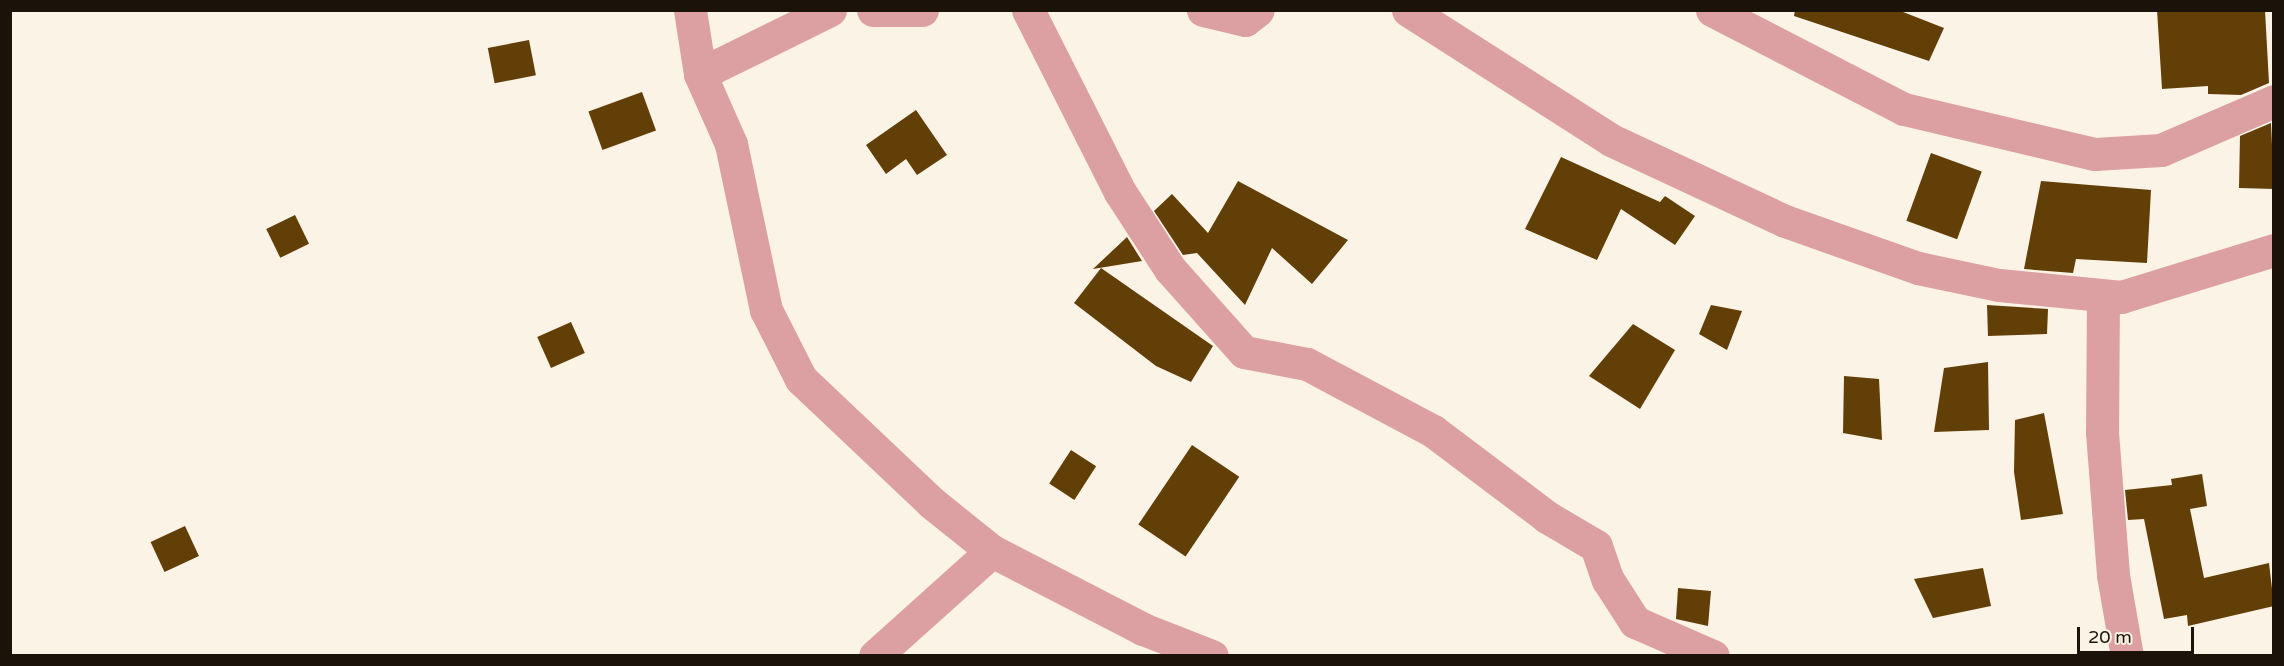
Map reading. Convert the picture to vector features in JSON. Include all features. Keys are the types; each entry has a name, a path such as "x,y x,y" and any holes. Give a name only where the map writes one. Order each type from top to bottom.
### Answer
{"street":[{"path":"690,10 700,74 731,144 766,310 801,380 932,503 992,551 1143,629 1212,656"},
{"path":"700,74 830,10"},
{"path":"873,10 922,10"},
{"path":"1028,10 1119,192 1170,269 1244,352 1307,364 1433,431 1547,517 1596,546 1608,580 1635,622 1713,656"},
{"path":"1203,10 1245,20 1258,10"},
{"path":"1408,10 1611,140 1785,221 1918,268 2103,297 2121,297 2274,250"},
{"path":"1712,10 1904,109 2095,154 2161,150 2274,101"},
{"path":"2103,297 2102,422 2113,575 2127,656"},
{"path":"875,656 992,551"}],"building":[{"path":"1795,10 1898,10 1944,28 1929,61 1794,16"},
{"path":"2157,10 2265,10 2269,83 2241,95 2208,94 2208,86 2162,89"},
{"path":"529,40 536,75 495,83 488,48"},
{"path":"642,92 656,131 602,150 588,111"},
{"path":"916,110 947,155 917,175 906,159 886,174 866,145"},
{"path":"2271,123 2274,189 2239,188 2240,136"},
{"path":"1931,153 1982,171 1957,239 1906,221"},
{"path":"1561,157 1660,202 1665,196 1695,216 1675,245 1621,209 1597,260 1525,229"},
{"path":"1238,181 1348,240 1312,284 1272,248 1245,305 1197,253 1183,255 1154,211 1172,194 1208,233"},
{"path":"2041,181 2151,190 2147,263 2076,259 2073,273 2024,269"},
{"path":"295,215 309,244 280,258 266,229"},
{"path":"1127,237 1142,261 1093,269"},
{"path":"1101,268 1213,346 1191,382 1156,366 1074,303"},
{"path":"1711,305 1742,311 1727,350 1699,334"},
{"path":"1987,305 2048,309 2047,334 1988,336"},
{"path":"571,322 585,353 551,368 537,337"},
{"path":"1633,324 1675,350 1640,409 1589,376"},
{"path":"1988,362 1989,430 1934,432 1944,368"},
{"path":"1844,376 1879,379 1882,440 1843,433"},
{"path":"2044,413 2063,514 2021,520 2014,472 2015,420"},
{"path":"1192,445 1239,477 1186,556 1138,525"},
{"path":"1071,450 1096,466 1074,500 1049,484"},
{"path":"2202,474 2207,506 2190,509 2204,578 2269,563 2274,606 2188,626 2187,615 2164,619 2144,519 2128,520 2125,490 2172,485 2171,479"},
{"path":"185,526 199,556 165,572 151,542"},
{"path":"1983,568 1991,606 1933,618 1914,579"},
{"path":"1678,588 1711,591 1708,626 1676,619"}]}
